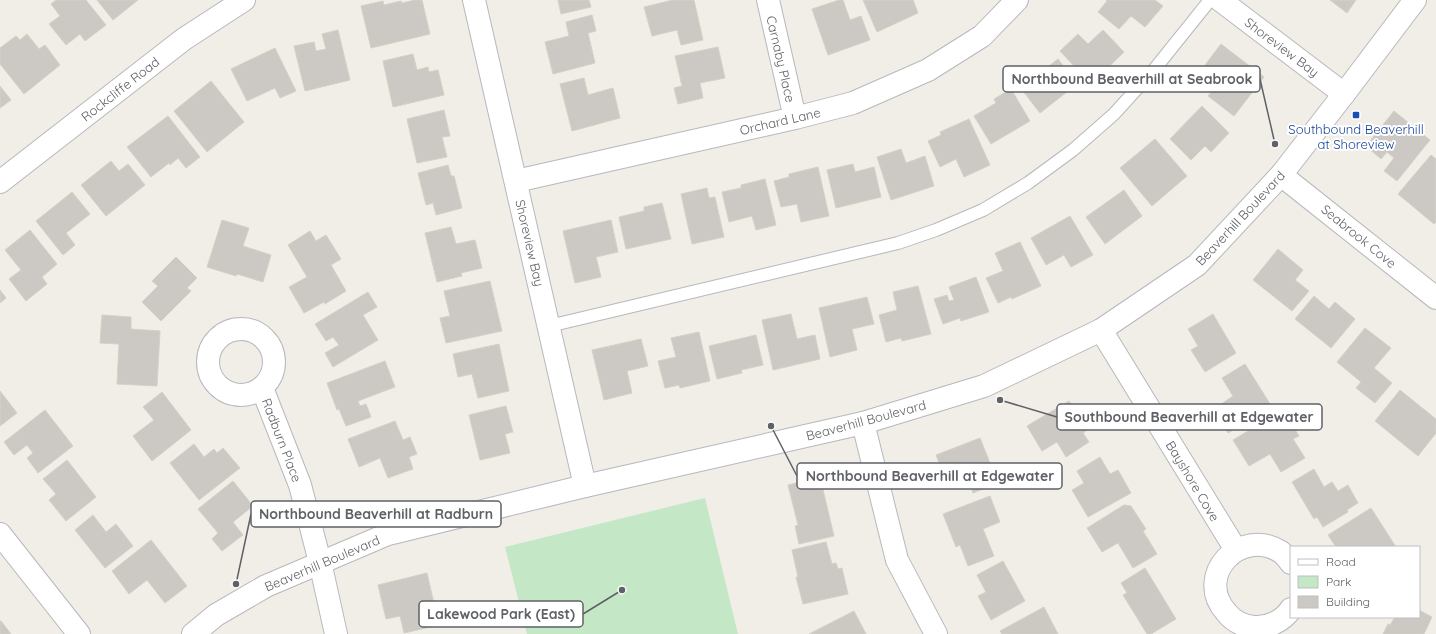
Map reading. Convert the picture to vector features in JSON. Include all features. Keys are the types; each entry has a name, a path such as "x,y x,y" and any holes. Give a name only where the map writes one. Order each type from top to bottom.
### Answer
{"street":[{"name":"Rockcliffe Road","path":"0,182 184,39 244,0"},
{"name":"Shoreview Bay","path":"474,0 585,486"},
{"name":"Carnaby Place","path":"768,0 795,118"},
{"name":"Orchard Lane","path":"516,181 795,118 853,103 928,70 982,36 1017,0"},
{"name":"Shoreview Bay","path":"1220,0 1344,94"},
{"name":"Beaverhill Boulevard","path":"193,634 216,615 266,586 388,534 585,486 863,423 984,386 1102,330 1197,265 1281,174 1415,0"},
{"name":"Seabrook Cove","path":"1281,174 1436,298"},
{"name":"Bayshore Cove","path":"1102,330 1236,550"},
{"name":"Radburn Place","path":"262,388 300,485 320,562 336,634"},
{"path":"863,423 898,560 936,634"},
{"path":"0,534 79,634"},
{"path":"1290,562 1282,553 1267,546 1251,545 1236,550 1224,561 1216,575 1216,592 1221,607 1232,619 1246,626 1262,627 1278,622 1290,610"}],"lane":[{"path":"549,326 898,243 936,230 983,210 1028,183 1073,150 1114,114 1153,71 1210,0"}],"green space":[{"path":"705,498 738,634 527,634 505,547"}],"building":[{"path":"56,0 86,0 106,25 85,41 80,34 66,45 49,24 60,16 51,4"},
{"path":"97,0 138,0 113,20"},
{"path":"422,0 430,34 371,48 361,6 383,1 384,5 401,1 402,3"},
{"path":"558,0 589,0 591,7 561,14"},
{"path":"673,0 694,0 703,40 681,45 677,30 652,36 644,7"},
{"path":"843,0 850,20 861,16 870,40 828,55 812,9"},
{"path":"863,0 913,0 918,13 877,32"},
{"path":"1106,0 1155,0 1163,6 1145,27 1131,16 1119,29 1098,12 1107,1"},
{"path":"1330,0 1356,0 1347,13"},
{"path":"592,15 596,31 588,33 595,63 553,74 545,42 569,36 566,22"},
{"path":"338,30 350,80 305,91 294,46 314,42 316,51 326,49 322,34"},
{"path":"1103,30 1124,52 1091,84 1060,51 1078,34 1088,44"},
{"path":"27,34 39,49 45,45 60,65 24,94 0,64 0,48 16,36 20,40"},
{"path":"1221,44 1264,77 1234,116 1208,96 1222,78 1205,65"},
{"path":"718,47 725,78 700,83 703,98 678,104 674,88 682,86 675,56"},
{"path":"275,48 296,91 280,98 275,88 247,101 231,69"},
{"path":"413,54 417,70 428,67 429,72 438,70 444,95 393,107 383,61"},
{"path":"1058,59 1077,84 1040,113 1019,86 1038,71 1040,73"},
{"path":"584,78 588,95 613,88 620,118 572,131 560,84"},
{"path":"211,81 244,122 207,152 174,111"},
{"path":"0,86 11,100 0,108"},
{"path":"1011,89 1030,121 991,144 974,116 996,103 994,99"},
{"path":"1202,106 1229,133 1211,152 1205,146 1191,160 1170,139"},
{"path":"444,110 450,136 442,137 447,157 417,163 407,119"},
{"path":"1394,111 1430,140 1397,181 1384,171 1394,158 1387,152 1381,159 1366,146"},
{"path":"168,116 200,157 186,168 178,158 151,177 127,147"},
{"path":"969,119 990,165 964,177 956,159 940,167 928,141 941,135 940,132"},
{"path":"1155,139 1187,176 1152,206 1120,168"},
{"path":"901,149 906,163 925,156 934,186 891,200 877,157"},
{"path":"1431,155 1436,159 1436,222 1434,224 1398,194"},
{"path":"111,161 119,171 128,164 145,185 106,216 81,185"},
{"path":"853,164 855,172 874,167 881,197 836,208 827,170"},
{"path":"448,165 451,176 454,176 462,208 436,215 433,203 426,205 418,173"},
{"path":"818,167 829,216 801,222 797,204 781,207 774,181 789,177 789,174"},
{"path":"765,179 776,225 756,230 752,216 729,222 722,192 741,188 741,185"},
{"path":"707,188 709,198 715,197 724,237 692,244 681,194"},
{"path":"1124,190 1142,216 1105,244 1086,217"},
{"path":"72,192 90,214 66,233 75,245 63,255 36,221"},
{"path":"662,203 671,239 626,249 619,217 644,211 644,207"},
{"path":"1070,216 1093,255 1071,267 1064,255 1046,265 1031,238"},
{"path":"222,220 249,228 243,246 271,255 263,282 207,267"},
{"path":"611,220 618,252 596,257 601,277 575,283 563,231"},
{"path":"451,227 456,244 475,240 482,268 461,273 462,276 437,282 425,233"},
{"path":"30,230 57,264 42,277 47,284 26,301 9,279 21,270 5,250"},
{"path":"310,231 316,241 326,235 341,259 331,265 346,291 325,304 324,302 304,313 289,287 307,277 288,245"},
{"path":"1020,242 1041,286 1012,299 1011,297 998,303 986,278 1003,271 995,253"},
{"path":"1278,249 1303,270 1295,280 1309,291 1292,311 1253,280"},
{"path":"176,257 197,278 187,288 191,291 161,321 142,302 158,286 152,281"},
{"path":"976,277 989,312 961,321 960,318 943,324 934,299 947,295 949,301 954,300 949,287"},
{"path":"490,281 502,331 446,343 440,318 450,316 444,291"},
{"path":"918,286 931,334 902,341 901,338 886,342 879,315 897,310 893,292"},
{"path":"0,290 6,298 0,303"},
{"path":"368,292 377,307 363,315 378,340 333,367 325,353 339,345 333,337 326,341 315,324"},
{"path":"1314,296 1329,309 1335,302 1355,319 1331,348 1295,319"},
{"path":"867,297 874,324 852,329 857,350 830,357 819,308"},
{"path":"791,314 797,339 815,335 820,359 773,370 762,320"},
{"path":"1213,314 1236,353 1205,372 1191,350 1198,346 1188,329"},
{"path":"102,315 131,317 131,329 160,331 157,386 117,384 119,344 100,343"},
{"path":"1365,328 1391,348 1374,368 1392,383 1375,403 1356,388 1361,382 1337,362"},
{"path":"699,332 710,381 680,388 679,385 665,388 658,361 676,357 671,338"},
{"path":"756,335 763,365 741,370 742,373 717,379 709,346"},
{"path":"641,339 648,366 627,371 632,393 604,400 592,350"},
{"path":"499,344 509,391 478,398 472,374 458,377 453,354"},
{"path":"385,361 395,387 358,401 360,406 366,404 371,417 346,426 339,409 337,410 327,383"},
{"path":"1245,364 1272,407 1228,433 1214,409 1233,396 1222,378"},
{"path":"1400,390 1436,419 1436,433 1418,456 1375,421"},
{"path":"0,391 17,413 0,426"},
{"path":"162,392 191,430 152,461 133,436 154,420 143,407"},
{"path":"1069,401 1087,430 1083,433 1089,442 1066,457 1057,442 1042,451 1027,426"},
{"path":"506,406 513,432 505,434 510,453 480,460 469,415"},
{"path":"45,410 73,446 38,473 27,458 33,453 27,445 14,455 4,442"},
{"path":"1283,410 1299,436 1293,439 1305,458 1281,472 1270,454 1249,466 1233,440"},
{"path":"395,421 403,440 410,437 417,454 409,457 413,469 388,478 380,458 359,467 348,439"},
{"path":"980,438 998,483 973,493 967,477 948,485 936,455"},
{"path":"194,444 204,457 214,449 217,453 223,448 240,468 199,500 170,463"},
{"path":"1100,457 1110,474 1118,470 1131,493 1088,517 1072,490 1084,483 1077,471"},
{"path":"67,460 96,497 66,521 49,500 56,494 43,479"},
{"path":"1314,469 1324,487 1332,482 1338,491 1348,485 1358,503 1347,510 1348,512 1323,527 1317,517 1314,519 1292,482"},
{"path":"820,477 834,536 799,544 795,526 798,525 788,485"},
{"path":"233,481 253,506 233,522 243,535 222,551 212,539 218,533 198,509"},
{"path":"990,496 1000,522 983,529 994,556 968,566 960,545 956,547 943,514"},
{"path":"1124,505 1131,506 1146,529 1143,531 1157,554 1133,568 1118,543 1102,552 1087,528"},
{"path":"1371,508 1395,546 1335,546 1328,535"},
{"path":"93,515 106,532 116,524 133,546 105,568 75,530"},
{"path":"151,540 187,586 165,603 147,580 129,594 112,571"},
{"path":"826,542 832,564 836,563 838,569 842,568 848,594 803,604 796,577 798,577 792,550"},
{"path":"1003,561 1025,601 991,620 978,596 986,592 977,575"},
{"path":"1145,568 1176,619 1151,634 1147,634 1123,595 1127,593 1121,583"},
{"path":"427,573 439,625 404,633 400,616 386,619 378,585"},
{"path":"1044,607 1058,634 1002,634 1000,631"},
{"path":"854,611 866,634 809,634"},
{"path":"1420,611 1432,617 1424,634 1383,634 1388,624 1390,625 1394,618 1420,618"},
{"path":"1,621 11,634 0,634"}],"place":[{"name":"Southbound Beaverhill at Shoreview","path":"1356,115"},
{"name":"Northbound Beaverhill at Seabrook","path":"1275,144"},
{"name":"Southbound Beaverhill at Edgewater","path":"1000,400"},
{"name":"Northbound Beaverhill at Edgewater","path":"771,426"},
{"name":"Northbound Beaverhill at Radburn","path":"236,584"},
{"name":"Lakewood Park (East)","path":"622,590"}]}
